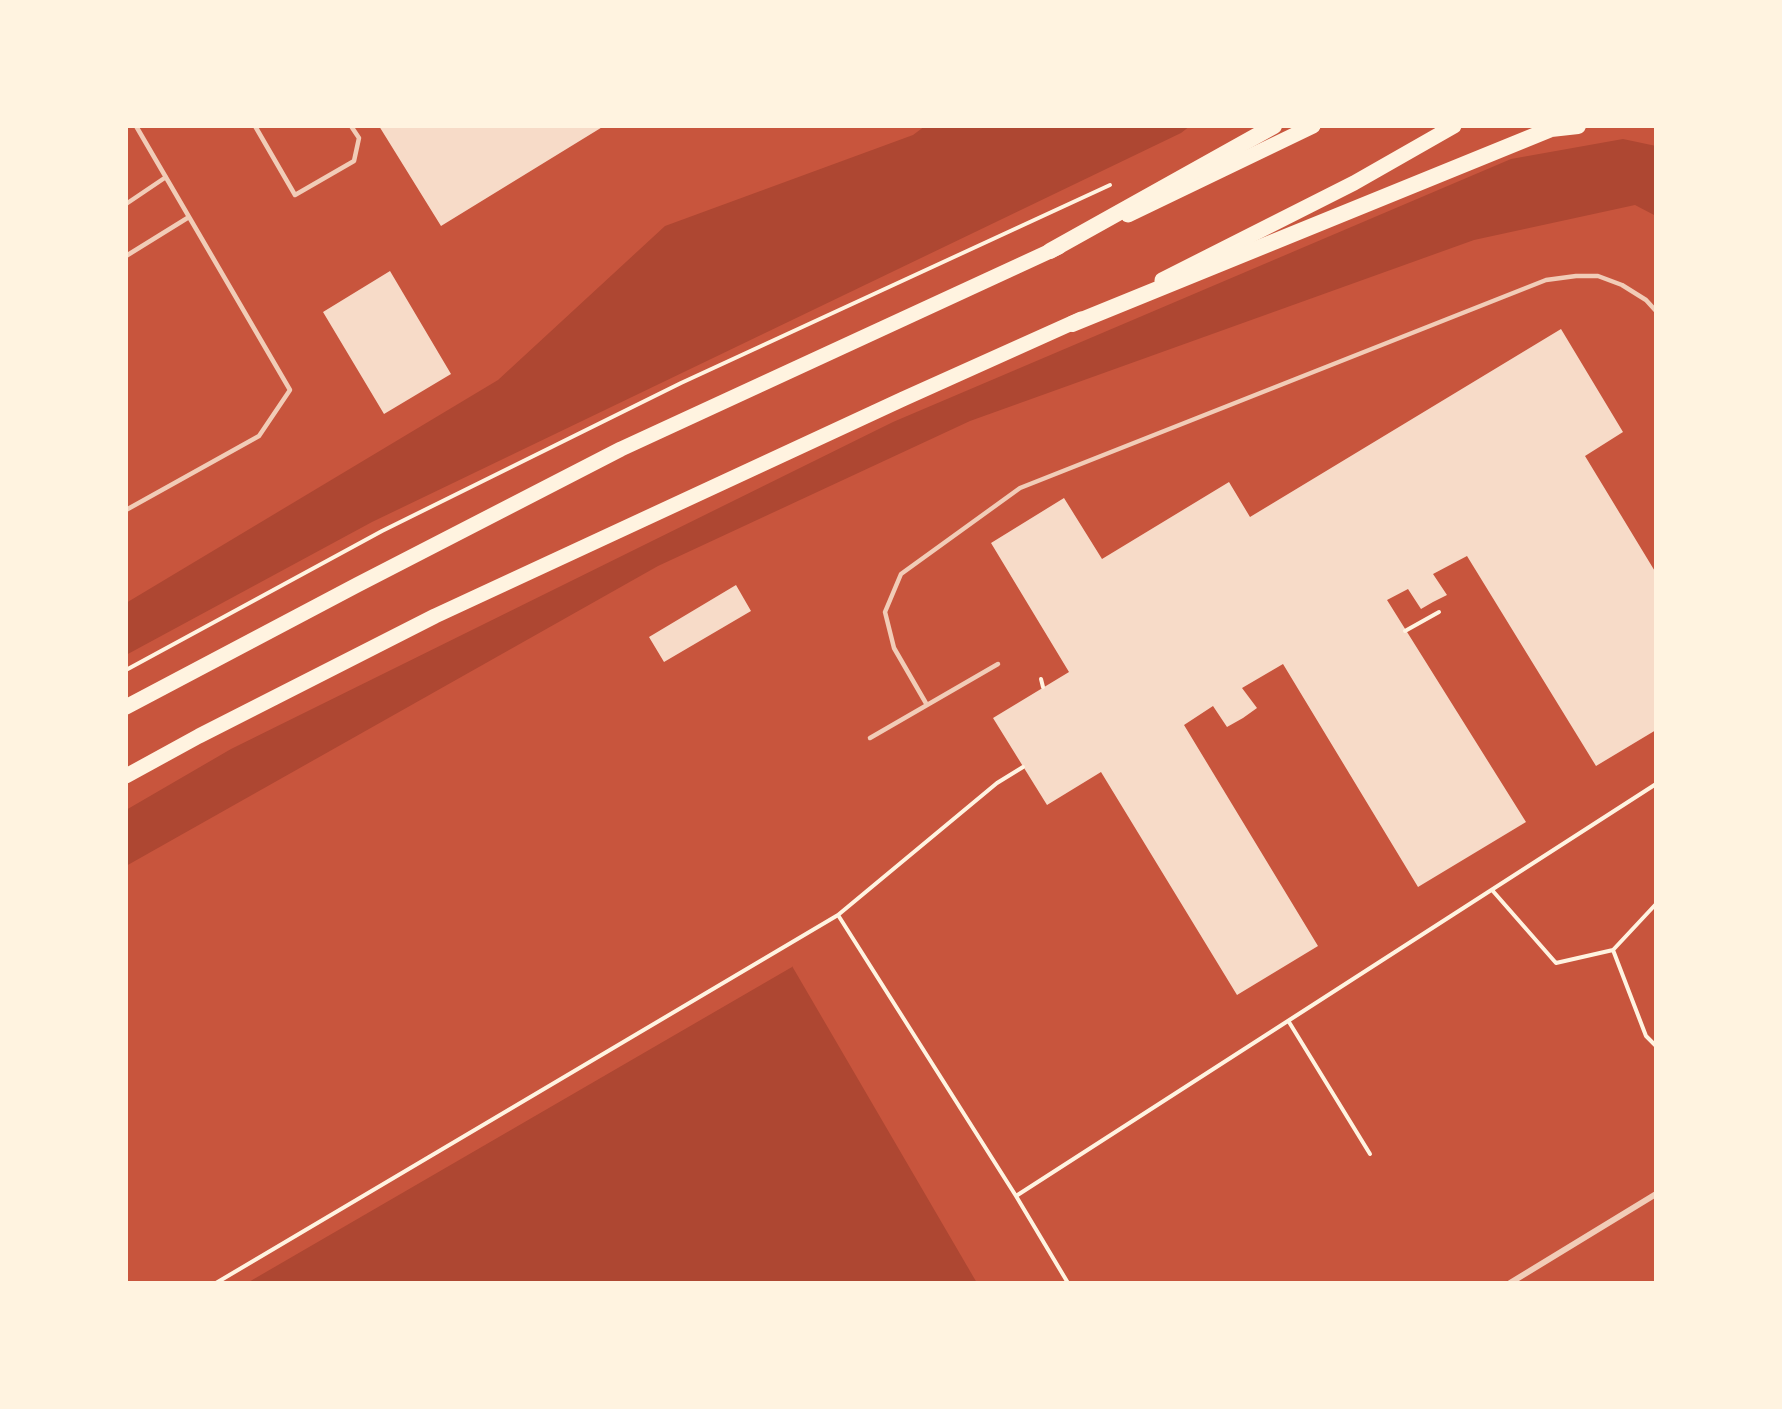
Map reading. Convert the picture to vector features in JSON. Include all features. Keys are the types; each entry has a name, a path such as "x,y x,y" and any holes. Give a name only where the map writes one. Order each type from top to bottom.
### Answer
{"highway":[{"path":"1050,251 1274,126"},
{"path":"1072,324 1540,133 1551,129 1578,126"}],"main road":[{"path":"126,707 357,585 621,450 1162,200 1313,126"},
{"path":"126,776 435,615 903,399 1072,324 1354,183 1454,126"}],"street":[{"path":"1510,1283 1656,1194"}],"lane":[{"path":"126,510 259,436 290,390 136,126"},
{"path":"255,126 295,195 354,161 358,138 351,126"},
{"path":"126,204 166,177"},
{"path":"126,256 189,217"},
{"path":"927,705 894,648 885,612 901,574 1020,488 1546,280 1598,276 1630,290 1646,300 1656,311"},
{"path":"870,738 998,664"}],"path":[{"path":"126,670 382,531 681,383 1120,181"},
{"path":"1406,631 1439,612"},
{"path":"1041,679 1044,687"},
{"path":"216,1283 838,915 997,783 1023,767"},
{"path":"1016,1196 1656,784"},
{"path":"1492,890 1556,963 1612,950 1656,904"},
{"path":"838,915 1016,1196 1068,1283"},
{"path":"1612,950 1646,1036 1656,1046"},
{"path":"1288,1022 1370,1154"}],"shaded area":[{"path":"925,126 1190,126 1181,133 372,522 126,655 126,603 498,380 665,226 913,135"},
{"path":"1623,139 1656,146 1656,216 1635,205 1474,240 970,421 658,566 126,866 126,810 231,749 893,422 1511,159"},
{"path":"792,967 977,1283 247,1283"}],"building":[{"path":"379,126 604,126 441,226"},
{"path":"390,271 451,374 384,414 323,312"},
{"path":"1561,329 1623,432 1585,456 1656,573 1656,730 1596,766 1467,556 1433,574 1447,595 1421,609 1408,589 1387,600 1526,822 1418,887 1283,664 1242,688 1257,708 1243,718 1227,727 1213,706 1184,725 1318,946 1237,995 1101,772 1047,805 993,718 1069,672 991,543 1064,498 1102,559 1229,482 1250,517"},
{"path":"736,585 751,611 664,662 649,637"}]}
